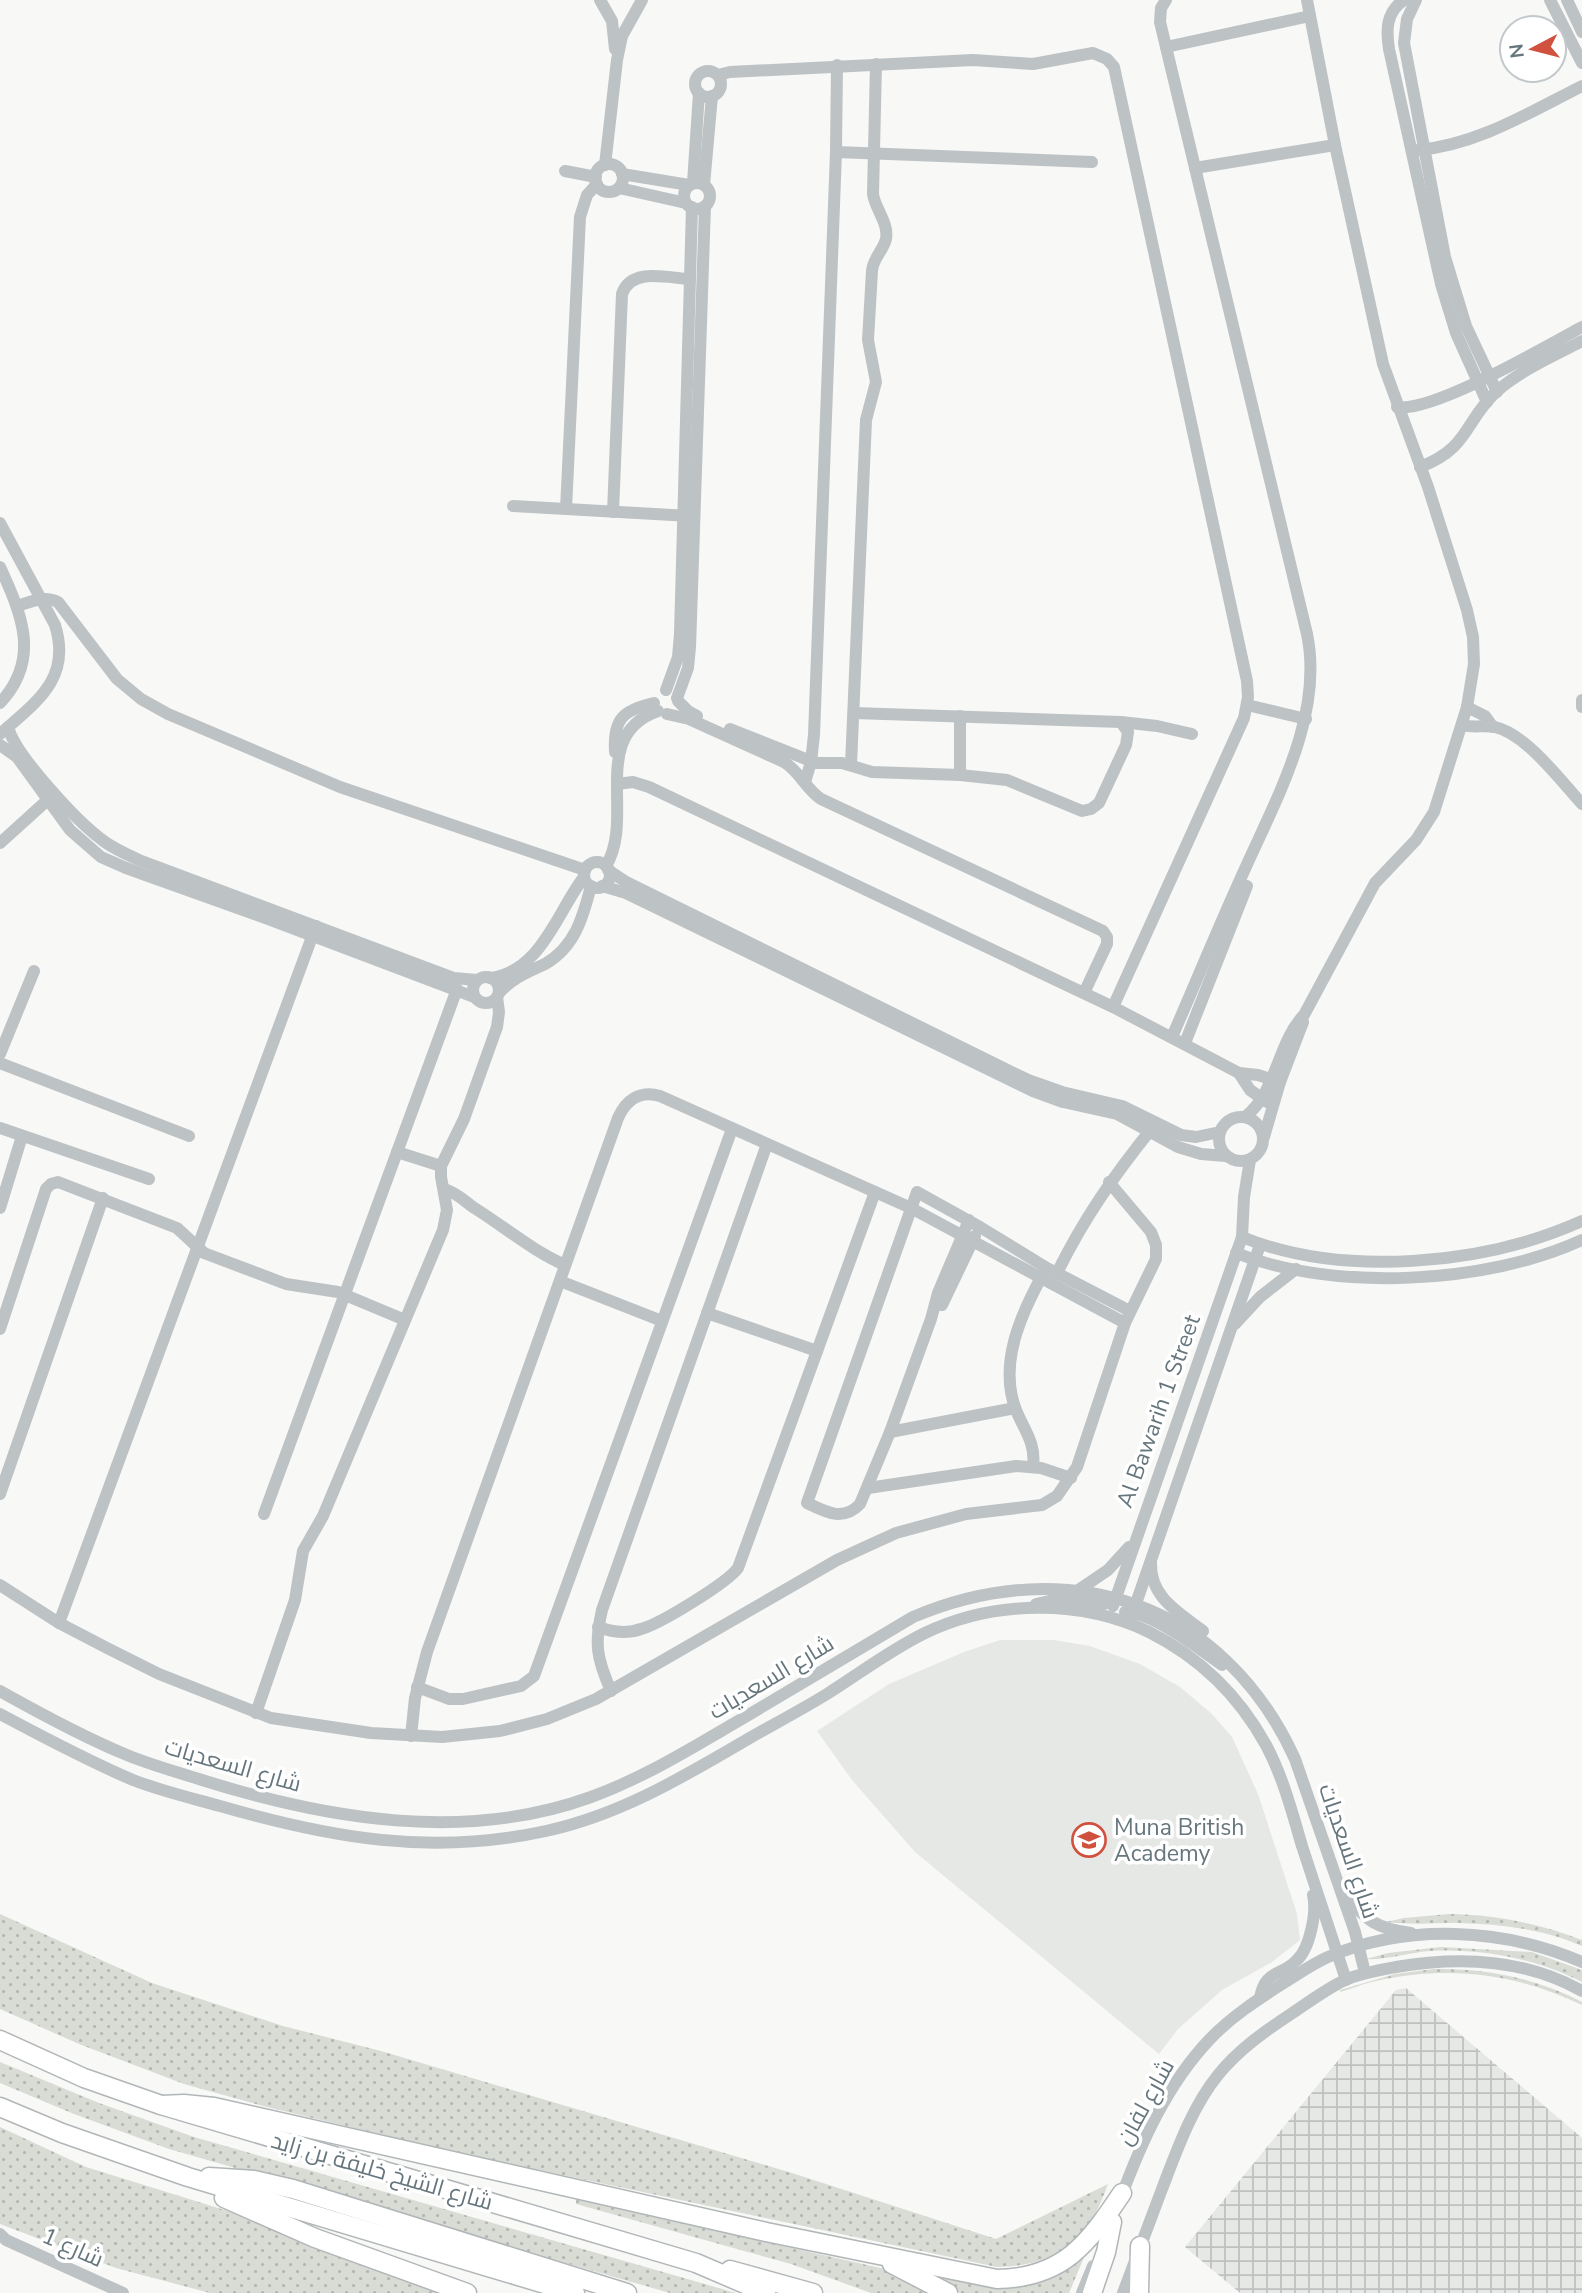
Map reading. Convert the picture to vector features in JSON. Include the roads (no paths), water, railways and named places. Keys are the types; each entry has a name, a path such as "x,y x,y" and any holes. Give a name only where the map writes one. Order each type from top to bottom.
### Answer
{"highway":[{"name":"شارع الشيخ خليفة بن زايد","path":"0,2040 84,2078 161,2105 696,2263 766,2293"},
{"path":"161,2105 214,2107 865,2253 984,2277 1009,2278 1034,2274 1067,2259 1086,2244 1122,2193"},
{"path":"0,2107 72,2137 188,2178 575,2293"},
{"path":"188,2178 220,2197 315,2238 467,2293"},
{"path":"188,2178 234,2178 274,2184 627,2293"},
{"path":"1092,2293 1104,2259 1111,2222"},
{"path":"1139,2293 1140,2246"},
{"path":"865,2253 904,2269 948,2293"},
{"path":"696,2263 764,2278 813,2293"}],"street":[{"path":"600,0 611,22 617,60"},
{"path":"565,171 596,180 605,191 612,192 619,188 622,181 614,168 609,130 617,60 622,36 642,0"},
{"path":"1166,0 1159,17 1310,648 1312,676 1306,719 1212,962 1185,1043"},
{"path":"1153,1128 1189,1151 1226,1156 1238,1161 1250,1160 1260,1152 1264,1140 1267,1101 1301,1031 1304,1015 1375,883 1416,840 1429,822 1438,802 1467,707 1474,664 1471,623 1383,364 1335,145 1307,0"},
{"path":"1404,0 1392,10 1388,19 1388,40 1417,150 1448,309 1492,397"},
{"path":"1416,0 1407,19 1404,43 1417,150"},
{"path":"1550,0 1582,63"},
{"path":"1567,0 1582,32"},
{"path":"1166,47 1310,16"},
{"path":"701,152 699,93 695,85 698,76 706,71 718,75 837,65 982,60 1033,64 1093,54 1107,59 1114,68 1247,681 1247,705 1244,718 1113,1007"},
{"path":"852,765 866,420 876,382 868,341 872,271 874,260 884,246 887,235 873,194 876,64"},
{"path":"805,782 811,762 814,735 837,65"},
{"path":"699,93 706,97 719,92 721,86 718,75"},
{"path":"1417,150 1479,136 1582,86"},
{"path":"666,690 675,669 680,646 688,516 694,205 685,191 696,184 712,96"},
{"path":"1195,168 1335,145"},
{"path":"836,152 1092,162"},
{"path":"566,509 580,217 583,202 599,170 614,168 696,184 710,194 694,205 619,188"},
{"path":"365,950 454,978 483,979 508,973 530,957 544,941 566,902 591,880 609,877 607,868 617,837 618,755 626,734 643,717 660,709 676,708 689,657 689,279 694,205"},
{"path":"613,512 623,289 630,281 640,277 689,279"},
{"path":"1397,407 1423,405 1483,378 1582,327"},
{"path":"1420,467 1438,459 1460,442 1492,397 1536,365 1582,341"},
{"path":"513,506 688,516"},
{"path":"0,523 41,599 60,641 57,671 41,698 4,731 51,797"},
{"path":"0,567 17,606 25,635 23,665 15,685 0,704"},
{"path":"17,606 49,598 58,602 117,679 141,699 167,714 340,787 626,892 821,983"},
{"path":"660,709 657,694 666,690 673,692 694,715 811,762 842,762 872,772 960,775 1007,780 1077,810 1087,810 1099,803 1128,741 1128,732 1121,722"},
{"path":"1582,700 1582,707"},
{"path":"1247,705 1306,719"},
{"path":"1467,707 1480,712 1493,727 1527,746 1582,804"},
{"path":"660,709 689,719 784,762 796,770 812,792 821,799 1103,931 1107,944 1084,993"},
{"path":"854,713 1121,722 1192,734"},
{"path":"960,716 960,775"},
{"path":"1462,725 1474,728 1493,727"},
{"path":"0,744 17,757 51,797 102,841 137,866 365,950 486,1004 518,977 555,958 568,945 581,921 591,880 589,864 596,862 626,882 1052,1099 1117,1114 1153,1128 1189,1137 1205,1137 1220,1132 1233,1119 1245,1117 1267,1101"},
{"path":"617,784 634,782 649,786 1113,1007 1239,1073 1275,1081"},
{"path":"0,843 51,797"},
{"path":"59,1623 314,931"},
{"path":"1172,1037 1212,962"},
{"path":"0,1054 34,971"},
{"path":"256,1713 295,1600 303,1551 323,1516 440,1238 447,1210 441,1166 464,1119 497,1027 497,984 483,979"},
{"path":"474,997 472,988 483,979"},
{"path":"264,1514 457,989"},
{"path":"0,1063 189,1136"},
{"path":"1239,1073 1245,1085 1267,1101"},
{"path":"411,1736 417,1687 427,1652 618,1118 627,1103 643,1094 655,1094 911,1208 968,1238 1048,1273"},
{"path":"1245,1117 1261,1128 1264,1140"},
{"path":"0,1128 149,1179"},
{"path":"1033,1466 1031,1440 1016,1408 1010,1387 1013,1348 1021,1320 1048,1273 1109,1182 1153,1128"},
{"path":"417,1687 456,1700 521,1686 534,1676 732,1129"},
{"path":"1220,1132 1220,1145 1226,1156"},
{"path":"0,1208 22,1136"},
{"path":"611,1690 599,1662 596,1643 598,1626 767,1144"},
{"path":"397,1152 441,1166"},
{"name":"Al Bawarih 1 Street","path":"1112,1607 1242,1237 1244,1197 1250,1160"},
{"path":"0,1329 48,1186 54,1182 61,1182 177,1228 204,1253 286,1284 344,1294 405,1320"},
{"path":"0,1585 59,1623 159,1674 256,1713 286,1721 316,1727 411,1736 466,1735 516,1727 565,1712 611,1690 837,1560 896,1534 946,1518 982,1511 1042,1505 1053,1499 1071,1478 1079,1461 1128,1317 1154,1265 1156,1245 1151,1232 1109,1182"},
{"path":"444,1189 460,1196 473,1208 533,1248 565,1265"},
{"path":"598,1626 615,1631 642,1629 726,1581 734,1573 743,1557 875,1192"},
{"path":"974,1224 943,1303 931,1319 890,1432 868,1488 857,1508 843,1515 831,1514 807,1503 917,1192 974,1224 1048,1273 1128,1317"},
{"path":"0,1494 103,1198"},
{"path":"447,1210 473,1208"},
{"path":"1242,1237 1260,1245 1318,1258 1406,1260 1484,1252 1555,1233 1582,1221"},
{"path":"1236,1253 1255,1261 1296,1269 1396,1278 1462,1275 1524,1261 1582,1240"},
{"name":"Al Bawarih 1 Street","path":"1132,1613 1260,1245"},
{"path":"1230,1329 1260,1297 1296,1269"},
{"path":"560,1281 662,1321"},
{"path":"707,1313 817,1351"},
{"path":"890,1432 1016,1408"},
{"path":"868,1488 1007,1467 1033,1466 1071,1478"},
{"path":"1077,1591 1108,1570 1134,1542"},
{"path":"1153,1553 1152,1580 1162,1599 1235,1658 1253,1688"},
{"name":"شارع السعديات","path":"0,1691 49,1719 127,1755 244,1794 354,1817 475,1821 541,1812 631,1781 689,1750 913,1617 937,1607 994,1592 1025,1589 1077,1591 1132,1613 1160,1614 1191,1632 1233,1665 1253,1688 1275,1719 1295,1759 1341,1890 1365,1973"},
{"name":"شارع السعديات","path":"0,1714 51,1742 134,1780 244,1814 358,1839 405,1843 478,1842 544,1832 621,1808 677,1781 930,1630 978,1616 1032,1607 1043,1601 1058,1599 1112,1607 1132,1613 1201,1666 1237,1701 1253,1723 1277,1768 1346,1980"},
{"path":"1259,1998 1267,1978 1298,1959 1314,1919 1314,1902 1306,1874 1303,1847"},
{"path":"1341,1890 1369,1922 1381,1928 1433,1935"},
{"path":"1358,1947 1433,1935 1479,1934 1551,1950 1582,1962"},
{"name":"شارع لفان","path":"1082,2293 1148,2134 1172,2089 1210,2039 1259,1998 1337,1954 1358,1947"},
{"path":"1123,2293 1178,2146 1201,2100 1237,2054 1268,2029 1346,1980 1365,1973 1415,1964 1461,1960 1524,1969 1582,1991"},
{"name":"شارع 1","path":"2,2238 123,2293"}],"place":[{"name":"Muna British Academy","path":"1089,1840"}]}
